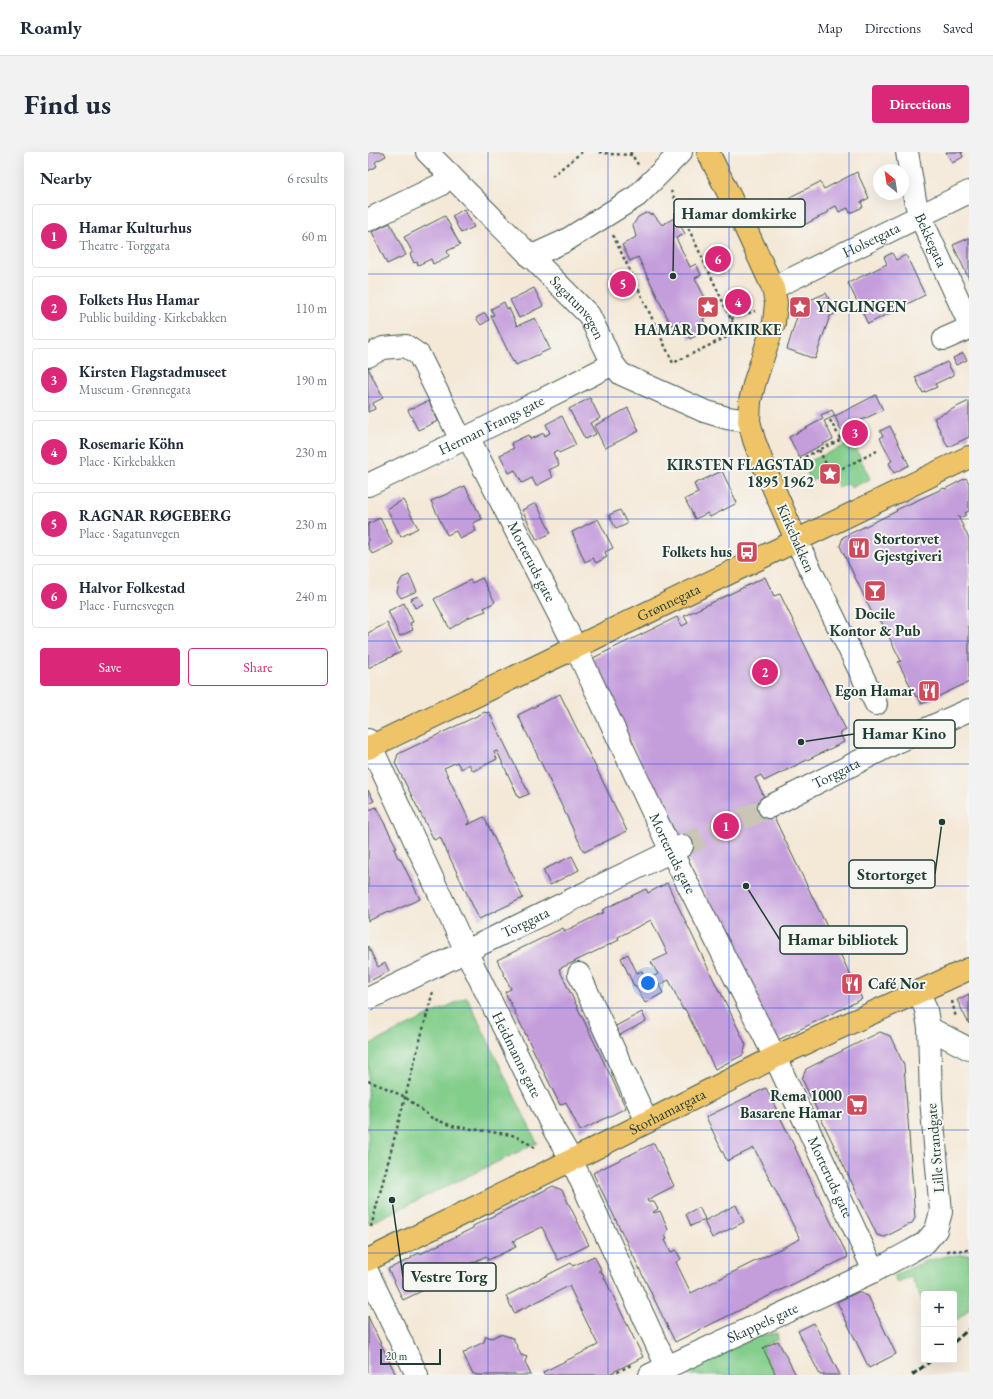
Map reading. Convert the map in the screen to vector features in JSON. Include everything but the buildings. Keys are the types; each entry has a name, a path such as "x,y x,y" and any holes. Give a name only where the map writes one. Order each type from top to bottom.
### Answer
{"main road":[{"name":"Kirkebakken","path":"708,152 770,280 776,303 774,323 750,401 749,421 761,459 796,540"},
{"name":"Grønnegata","path":"369,745 576,648 969,457"},
{"name":"Storhamargata","path":"368,1260 775,1057 969,969"}],"street":[{"name":"Sagatunvegen","path":"427,152 589,315 613,364 621,374 697,408 727,418 749,421"},
{"path":"530,257 565,241 637,196 681,152"},
{"name":"Bekkegata","path":"907,152 915,200 920,216 969,323"},
{"path":"368,220 440,184 450,175"},
{"name":"Holsetgata","path":"770,280 920,216 969,192"},
{"path":"944,339 969,328"},
{"name":"Morteruds gate","path":"368,356 383,348 406,346 419,355 576,648 677,848 874,1271"},
{"name":"Herman Frangs gate","path":"368,485 465,439 613,364"},
{"name":"Kirkebakken","path":"796,540 876,704"},
{"name":"Torggata","path":"769,807 897,742 969,710"},
{"name":"Heidmanns gate","path":"369,745 466,951 554,1130 571,1159 659,1364"},
{"name":"Torggata","path":"368,998 437,966 677,848"},
{"path":"579,974 647,1122"},
{"name":"Lille Strandgate","path":"874,1271 925,1243 936,1230 941,1212 931,1099 929,1028 926,1010 919,991"},
{"path":"929,1028 969,1049"},
{"name":"Skappels gate","path":"659,1364 874,1271"},
{"path":"368,1273 417,1375"}],"path":[{"path":"552,176 582,152"},
{"path":"599,152 632,155"},
{"path":"605,216 674,363 737,332 661,172"},
{"path":"830,420 841,440"},
{"path":"794,462 865,428"},
{"path":"819,450 827,466"},
{"path":"837,470 877,451"},
{"path":"827,466 834,466 837,470 838,475 833,481 825,479 823,476 823,472 827,466"},
{"path":"371,1227 432,997 437,966"},
{"path":"368,1081 405,1097 432,1118 452,1126 512,1135 535,1148"},
{"path":"612,1375 659,1364"}],"green space":[{"path":"853,442 870,479 851,488 848,483 839,488 835,479 826,484 822,476 811,481 803,464"},
{"path":"467,997 537,1143 368,1224 368,1045"},
{"path":"969,1254 969,1309 957,1320 957,1291 921,1291 921,1298 911,1277 897,1282 893,1276 926,1261 946,1256"},
{"path":"777,1333 778,1339 762,1347 775,1375 678,1375 759,1336"}],"tunnel":[{"path":"682,846 769,807"}],"railway":[{"path":"957,1339 969,1329"},
{"path":"912,1375 928,1363"}],"place":[{"name":"Halvor Folkestad","path":"718,259"},
{"name":"Hamar domkirke","path":"673,276"},
{"name":"RAGNAR RØGEBERG","path":"623,284"},
{"name":"Rosemarie Köhn","path":"738,302"},
{"name":"HAMAR DOMKIRKE","path":"708,307"},
{"name":"YNGLINGEN","path":"800,307"},
{"name":"Kirsten Flagstadmuseet","path":"855,433"},
{"name":"KIRSTEN FLAGSTAD 1895 1962","path":"830,474"},
{"name":"Stortorvet Gjestgiveri","path":"859,548"},
{"name":"Folkets hus","path":"747,552"},
{"name":"Docile Kontor & Pub","path":"875,591"},
{"name":"Folkets Hus Hamar","path":"765,672"},
{"name":"Egon Hamar","path":"929,691"},
{"name":"Hamar Kino","path":"801,742"},
{"name":"Stortorget","path":"942,822"},
{"name":"Hamar Kulturhus","path":"726,826"},
{"name":"Hamar bibliotek","path":"746,886"},
{"name":"Café Nor","path":"852,984"},
{"name":"Rema 1000 Basarene Hamar","path":"857,1105"},
{"name":"Vestre Torg","path":"392,1200"}]}
